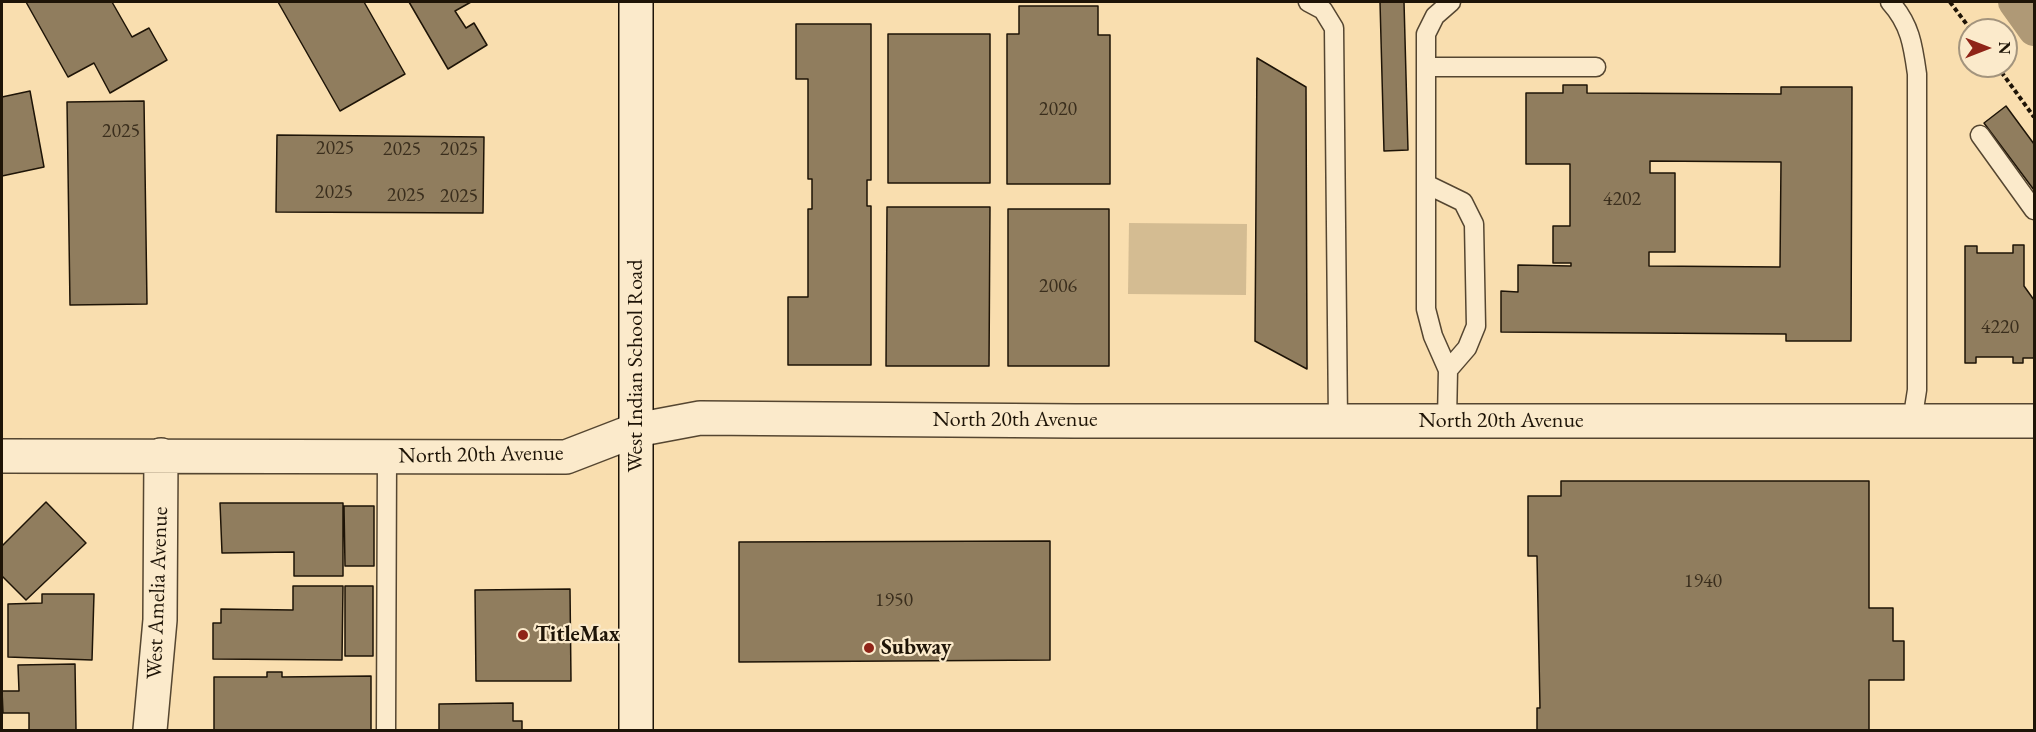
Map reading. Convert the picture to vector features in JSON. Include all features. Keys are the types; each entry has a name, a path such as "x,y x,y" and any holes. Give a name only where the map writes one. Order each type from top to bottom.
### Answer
{"street":[{"name":"West Indian School Road","path":"636,2 636,730"},
{"name":"North 20th Avenue","path":"2,456 566,457 636,430 700,418 2034,421"},
{"name":"West Amelia Avenue","path":"150,730 160,620 161,455"}],"lane":[{"path":"1308,2 1323,10 1334,28 1338,421"},
{"path":"1447,420 1448,370 1432,336 1426,309 1426,34 1435,16 1451,2"},
{"path":"1890,2 1899,12 1912,40 1917,74 1917,390 1912,422"},
{"path":"1426,67 1596,67"},
{"path":"1980,135 2034,210"},
{"path":"1426,184 1463,202 1474,224 1476,326 1467,348 1448,370"},
{"path":"386,730 387,457"}],"path":[{"path":"1950,2 1962,18"},
{"path":"2006,78 2034,117"}],"shaded area":[{"path":"1129,223 1247,224 1246,295 1128,294"}],"building":[{"path":"26,2 112,2 132,37 149,28 167,60 110,93 94,63 68,77"},
{"path":"278,2 364,2 405,74 340,111"},
{"path":"409,2 471,2 455,11 466,28 474,23 487,45 448,69"},
{"path":"1380,2 1404,2 1408,150 1384,151"},
{"path":"1019,6 1098,6 1098,35 1110,35 1110,184 1007,184 1007,34 1019,34"},
{"path":"796,24 871,24 871,180 867,180 867,206 871,206 871,365 788,365 788,297 808,297 808,209 812,209 812,179 808,179 808,79 796,79"},
{"path":"888,34 990,34 990,183 888,183"},
{"path":"1257,58 1306,87 1307,369 1255,341"},
{"path":"1563,85 1587,85 1587,93 1781,94 1781,87 1852,87 1851,341 1786,341 1786,334 1501,332 1501,291 1518,292 1518,265 1571,266 1571,263 1553,263 1553,226 1570,226 1570,164 1526,164 1526,93 1563,93","holes":["1650,161 1781,162 1780,267 1649,266 1649,252 1675,252 1675,173 1650,173"]},
{"path":"30,91 44,167 2,176 2,97"},
{"path":"144,101 147,304 70,305 67,102"},
{"path":"2006,106 2034,144 2034,190 1984,123"},
{"path":"277,135 484,137 483,213 276,212"},
{"path":"887,207 990,207 989,366 886,366"},
{"path":"1008,209 1109,209 1109,366 1008,366"},
{"path":"2013,245 2024,245 2024,286 2034,300 2034,358 2023,358 2023,363 2013,363 2013,357 1976,357 1976,363 1965,363 1965,246 1977,246 1977,253 2013,253"},
{"path":"1561,481 1869,481 1869,608 1893,608 1893,641 1904,641 1904,680 1869,680 1869,730 1537,730 1537,708 1540,708 1537,556 1528,556 1528,496 1561,496"},
{"path":"46,502 86,543 26,600 2,576 2,546"},
{"path":"220,503 343,503 343,576 294,576 294,552 222,553"},
{"path":"344,506 374,506 374,566 345,566"},
{"path":"1050,541 1050,660 739,662 739,542"},
{"path":"293,586 343,586 342,660 213,659 213,623 221,623 221,609 293,610"},
{"path":"345,586 373,586 373,656 345,656"},
{"name":"TitleMax","path":"570,589 571,681 476,681 475,590"},
{"path":"42,594 94,594 92,660 8,657 8,604 42,603"},
{"path":"75,664 76,730 29,730 29,713 3,713 2,691 19,691 18,665"},
{"path":"267,672 282,672 282,677 371,676 371,730 214,730 214,677 267,677"},
{"path":"513,703 513,721 522,721 522,730 439,730 439,704"}],"waterway":[{"path":"2014,2 2034,30"}],"place":[{"name":"TitleMax","path":"523,635"},
{"name":"Subway","path":"869,648"}]}
